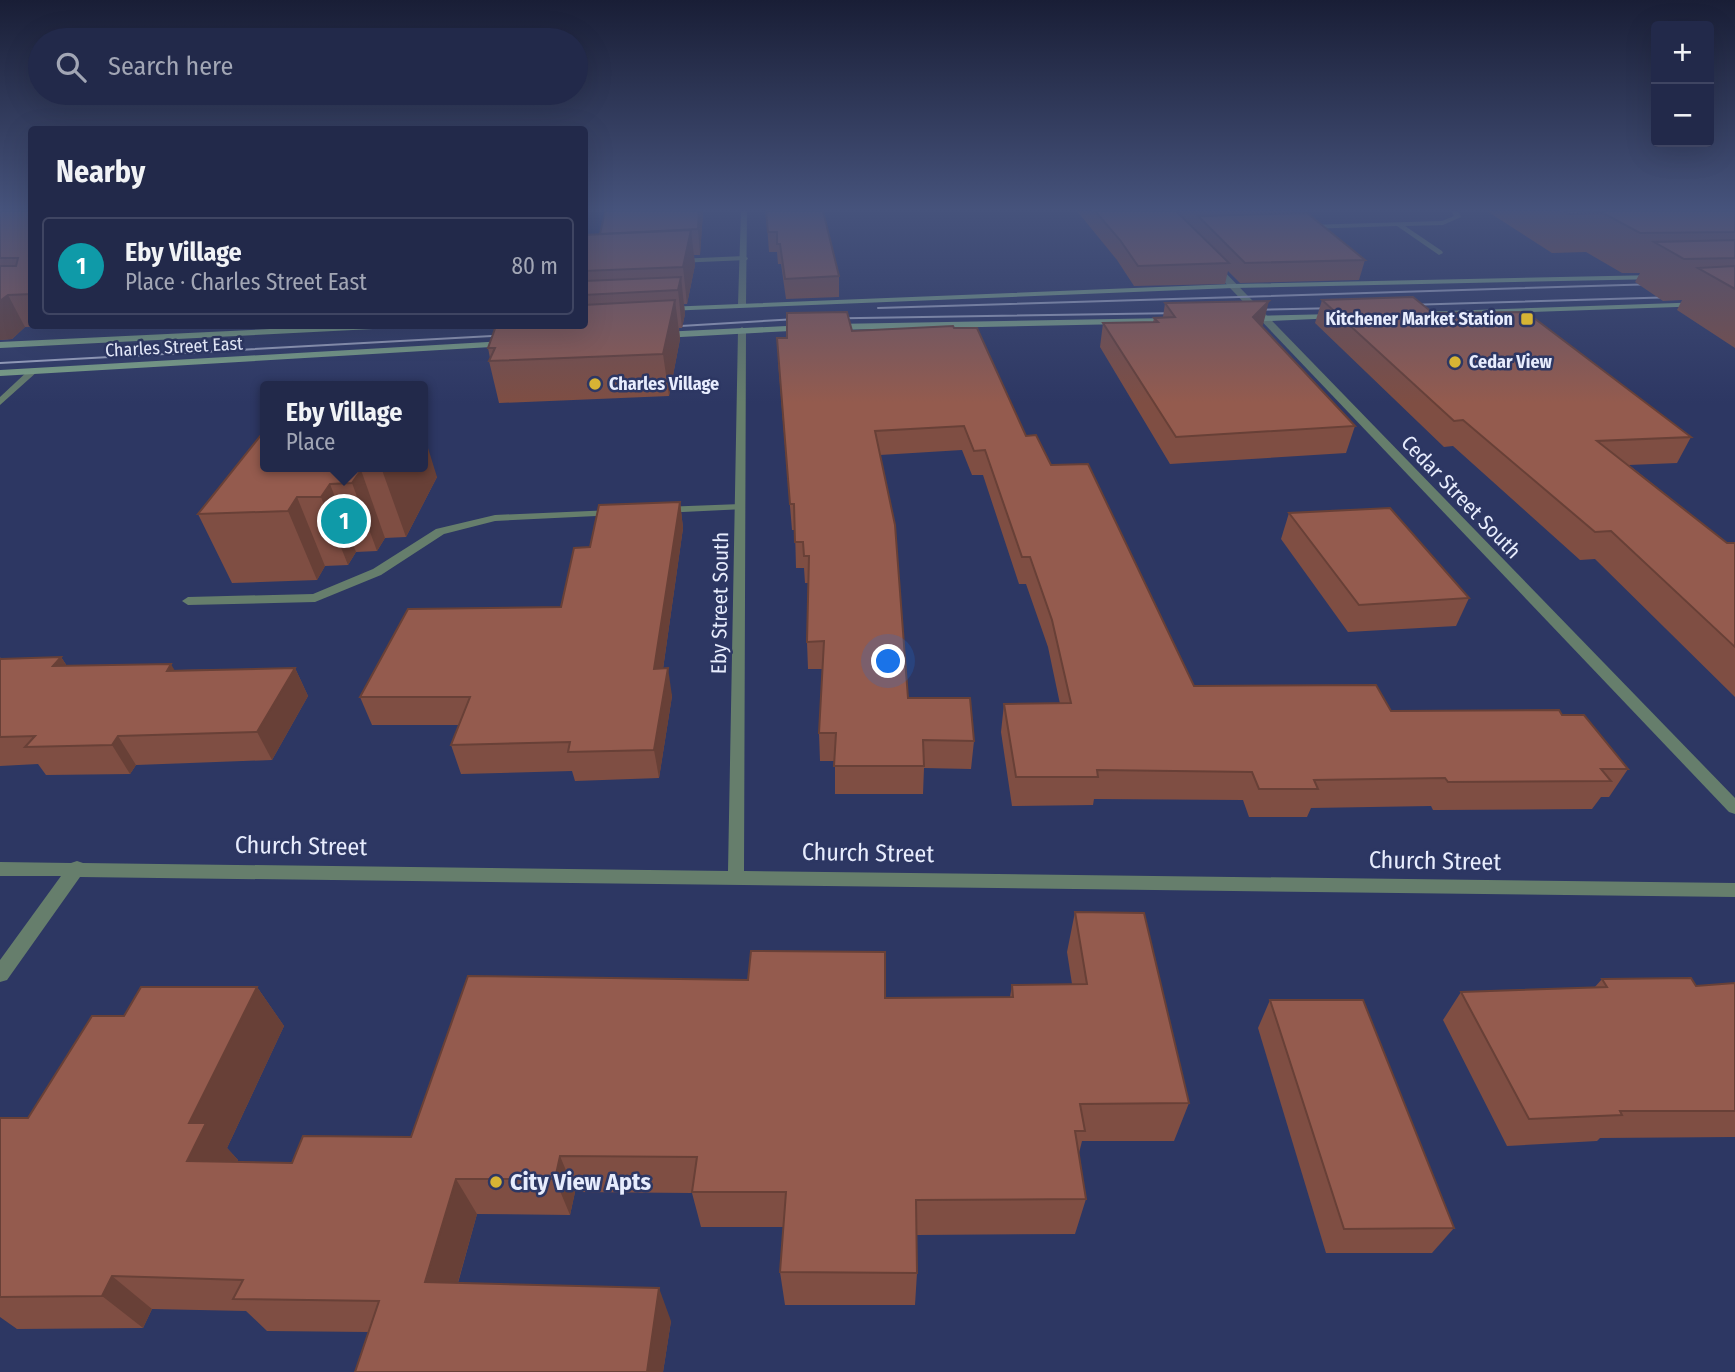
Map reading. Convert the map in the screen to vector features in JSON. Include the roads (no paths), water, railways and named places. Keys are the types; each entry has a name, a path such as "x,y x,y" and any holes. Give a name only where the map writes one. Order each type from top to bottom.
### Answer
{"main road":[{"path":"650,310 742,304 1233,286 1669,277"},
{"path":"1400,314 1735,303"},
{"path":"1231,320 1347,316"},
{"path":"826,327 1176,321"},
{"path":"646,336 812,328"},
{"name":"Charles Street East","path":"0,345 314,329"},
{"name":"Charles Street East","path":"0,373 523,343"}],"street":[{"path":"742,304 743,275"},
{"name":"Cedar Street South","path":"1222,275 1735,808"},
{"name":"Eby Street South","path":"736,876 742,330"},
{"path":"0,402 33,371"},
{"path":"650,511 741,507"},
{"path":"188,601 315,598 377,572 440,531 495,518 623,512"},
{"name":"Church Street","path":"0,869 1735,890"},
{"path":"0,974 77,869"}],"tram line":[{"path":"878,308 1658,284"},
{"path":"1406,305 1678,297"},
{"path":"1248,310 1339,308"},
{"path":"664,327 797,319 1182,313"},
{"path":"0,363 510,335"}],"place":[{"name":"Kitchener Market Station","path":"1527,319"},
{"name":"Cedar View","path":"1455,362"},
{"name":"Charles Village","path":"595,384"},
{"name":"Eby Village","path":"344,521"},
{"name":"City View Apts","path":"496,1182"}]}
